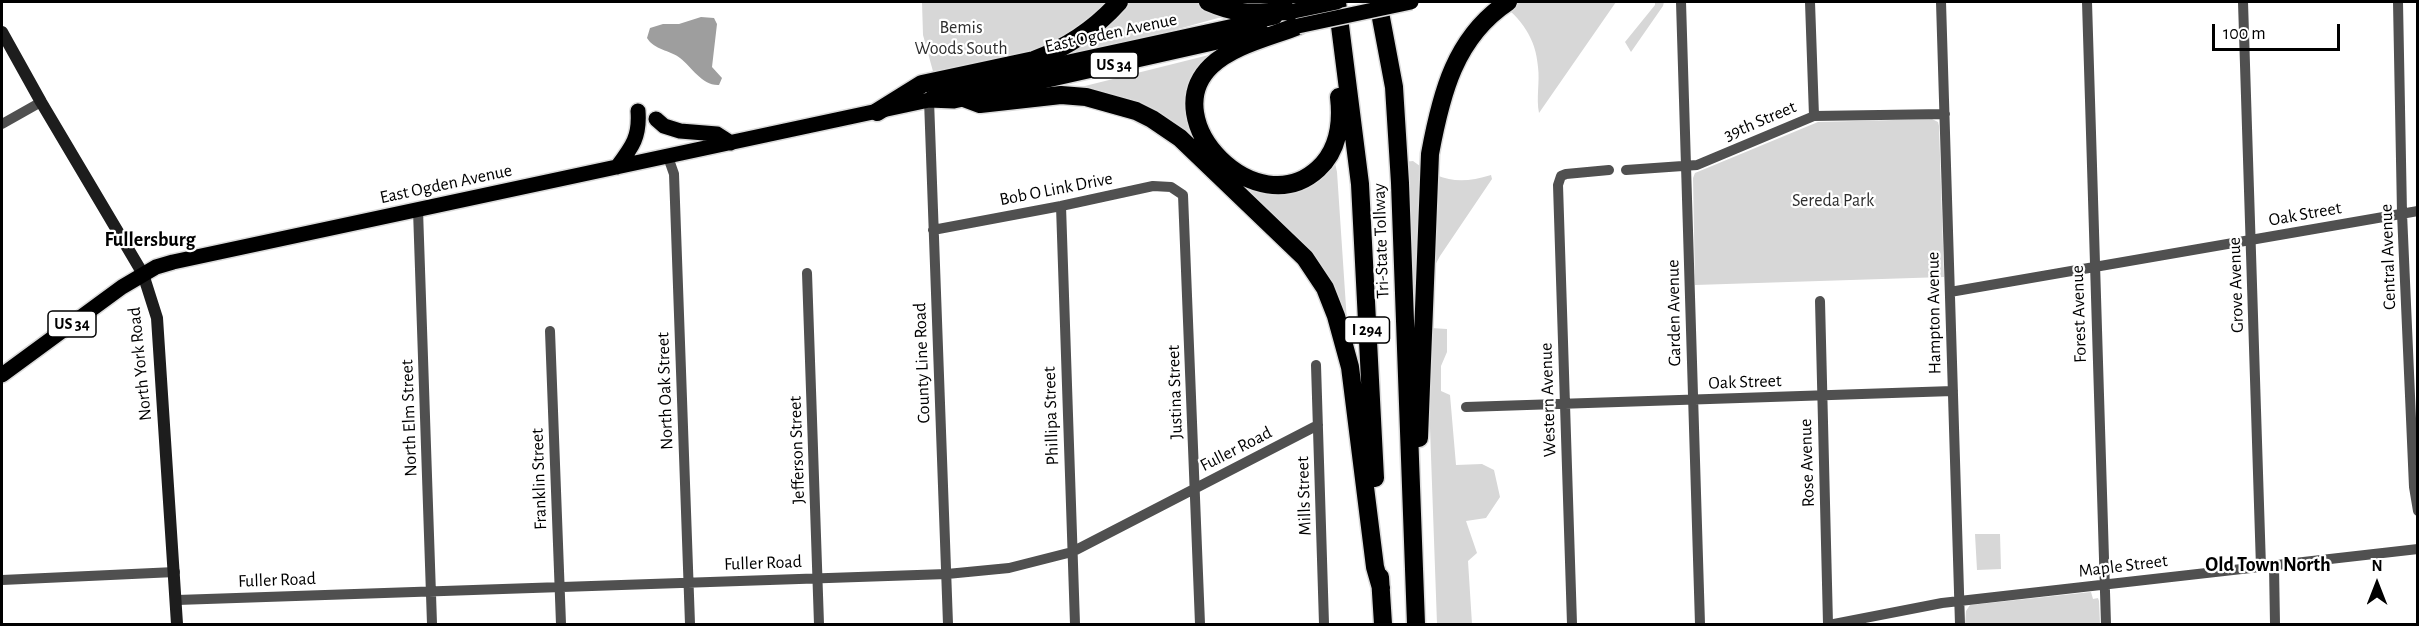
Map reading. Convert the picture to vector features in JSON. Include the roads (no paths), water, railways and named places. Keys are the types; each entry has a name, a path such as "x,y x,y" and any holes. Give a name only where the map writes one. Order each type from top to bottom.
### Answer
{"highway":[{"path":"878,112 922,84 1035,60 1052,53 1077,40 1119,2"},
{"path":"1208,2 1239,12 1259,14 1274,11 1296,18"},
{"name":"Tri-State Tollway","path":"1337,2 1360,184 1383,624"},
{"name":"Tri-State Tollway","path":"1378,2 1394,87 1416,624"},
{"path":"1413,512 1421,405 1430,154 1437,111 1458,54 1494,11 1508,2"},
{"path":"1296,18 1220,58 1209,68 1196,93 1194,110 1198,128 1207,144 1236,173 1260,183 1274,186 1296,183 1313,174 1328,158 1339,133 1340,103 1335,66 1342,36"},
{"path":"964,98 980,104 1061,95 1086,97 1136,111 1152,118 1179,138 1305,258 1325,288 1336,316 1350,367 1375,567 1381,588"}],"main road":[{"name":"East Ogden Avenue","path":"2,375 122,287 156,267 189,258 929,100 954,101 1273,29 1337,2"},
{"name":"East Ogden Avenue","path":"929,100 945,89 1276,17 1296,18 1411,2"},
{"name":"North York Road","path":"2,32 40,102 143,274 157,318 177,624"},
{"path":"617,167 634,144 639,128 638,111"},
{"path":"656,118 664,126 680,131 717,134 731,143"}],"street":[{"name":"Garden Avenue","path":"1681,2 1700,624"},
{"path":"1810,2 1814,116"},
{"name":"Hampton Avenue","path":"1941,2 1960,624"},
{"name":"Forest Avenue","path":"2087,2 2106,624"},
{"name":"Grove Avenue","path":"2243,2 2261,567"},
{"name":"Central Avenue","path":"2398,2 2402,213 2414,488 2418,512"},
{"name":"County Line Road","path":"929,100 948,624"},
{"path":"2,124 40,102"},
{"name":"39th Street","path":"1626,170 1697,165 1814,116 1945,114"},
{"name":"North Oak Street","path":"668,157 674,174 690,624"},
{"name":"Western Avenue","path":"1572,624 1558,185 1561,176 1571,173 1610,170"},
{"name":"Bob O Link Drive","path":"933,230 1153,186 1171,187 1183,195"},
{"name":"Justina Street","path":"1183,195 1200,624"},
{"name":"Phillipa Street","path":"1061,206 1075,624"},
{"name":"North Elm Street","path":"418,210 432,624"},
{"name":"Oak Street","path":"1950,292 2418,211"},
{"name":"Jefferson Street","path":"807,273 819,624"},
{"name":"Rose Avenue","path":"1820,301 1828,624"},
{"name":"Franklin Street","path":"550,331 561,624"},
{"name":"Mills Street","path":"1316,365 1324,624"},
{"name":"Oak Street","path":"1466,407 1953,391"},
{"name":"Fuller Road","path":"177,600 947,574 1009,567 1072,552 1318,425"},
{"name":"Maple Street","path":"1834,624 1959,601 2418,549"},
{"path":"2274,566 2275,624"},
{"path":"2,580 175,572"}],"district":[{"name":"Fullersburg","path":"150,240"},
{"name":"Old Town North","path":"2268,565"}],"park label":[{"name":"Bemis Woods South","path":"961,38"},
{"name":"Sereda Park","path":"1833,201"}]}
